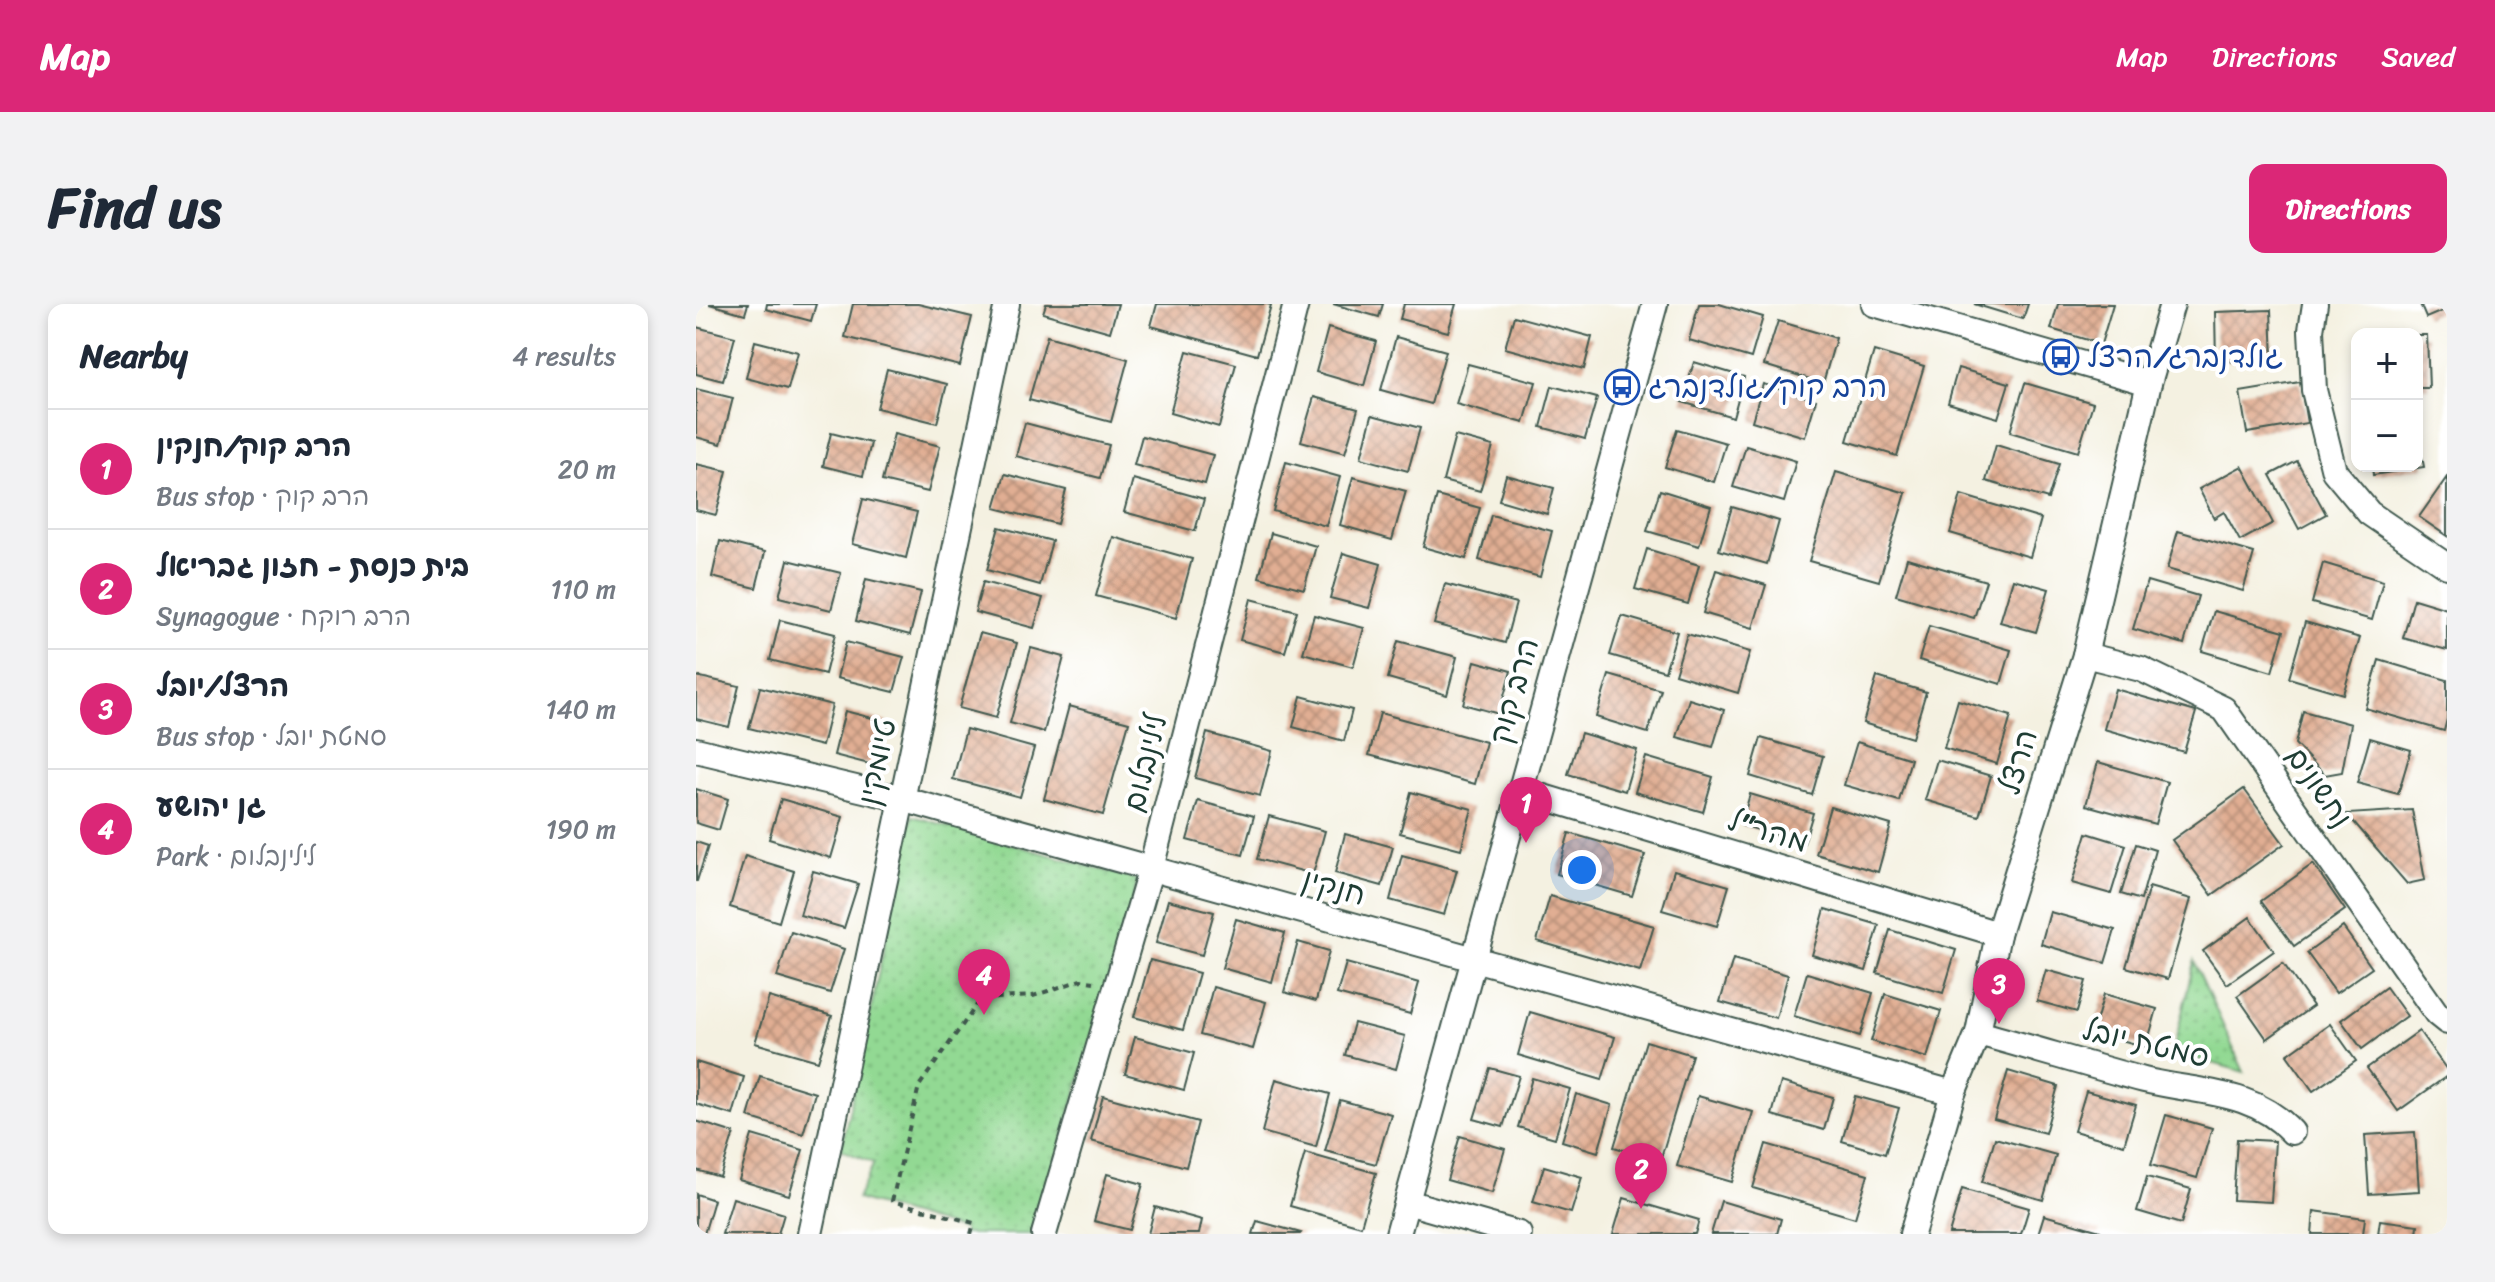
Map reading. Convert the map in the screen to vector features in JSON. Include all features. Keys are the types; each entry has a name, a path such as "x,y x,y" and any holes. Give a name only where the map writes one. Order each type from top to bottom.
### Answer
{"street":[{"name":"טיומקין","path":"810,1234 1007,304"},
{"name":"לילינבלום","path":"1044,1234 1151,868 1296,304"},
{"name":"הרב קוק","path":"1398,1234 1655,304"},
{"path":"1874,304 1913,310 2149,383"},
{"name":"הרצל","path":"1912,1234 1953,1093 1978,1033 1998,934 2085,655 2149,383 2172,304"},
{"path":"2315,304 2311,330 2314,390 2334,471 2369,513 2447,566"},
{"name":"נחשונים","path":"2085,655 2141,669 2224,709 2437,1014 2447,1022"},
{"name":"חנקין","path":"696,750 902,799 1953,1093"},
{"name":"מהר\"ל","path":"1520,790 1998,934"},
{"name":"סמטת יובל","path":"1978,1033 2148,1081 2219,1093 2261,1106 2292,1132"},
{"path":"1407,1202 1519,1234"}],"path":[{"path":"971,1234 974,1223 892,1201 919,1086 981,999 1033,996 1081,980 1116,986"}],"green space":[{"path":"912,816 1138,880 1035,1234 963,1234 963,1230 857,1199 874,1163 841,1150"},
{"path":"2194,961 2244,1072 2173,1052"}],"building":[{"path":"709,304 748,304 745,314"},
{"path":"767,304 816,304 811,321 766,309"},
{"path":"853,304 918,304 972,317 960,366 845,337"},
{"path":"1046,304 1118,304 1110,332 1043,313"},
{"path":"1157,304 1271,305 1257,355 1151,326"},
{"path":"1333,304 1383,304 1379,317"},
{"path":"1404,304 1456,304 1448,332 1400,319"},
{"path":"1699,304 1719,304 1763,317 1751,358 1689,340"},
{"path":"1974,304 2028,304 2023,319"},
{"path":"2058,304 2113,304 2101,344 2051,329"},
{"path":"2420,304 2447,304 2447,309 2426,318"},
{"path":"2271,310 2273,360 2216,362 2215,312"},
{"path":"1514,316 1592,337 1584,369 1505,348"},
{"path":"1778,321 1836,338 1823,383 1764,365"},
{"path":"696,327 735,337 723,381 696,374"},
{"path":"1328,328 1376,341 1364,386 1316,372"},
{"path":"2423,335 2427,335 2429,388 2423,388"},
{"path":"1047,336 1128,359 1111,422 1029,400"},
{"path":"1396,337 1446,351 1431,404 1381,390"},
{"path":"755,341 798,352 788,389 746,378"},
{"path":"1187,351 1236,364 1219,427 1170,413"},
{"path":"1874,351 1924,366 1897,456 1847,441"},
{"path":"1694,362 1744,377 1733,417 1682,402"},
{"path":"1468,364 1536,382 1524,423 1456,404"},
{"path":"1958,368 2009,383 1998,418 1948,403"},
{"path":"887,369 947,384 937,423 877,408"},
{"path":"2300,382 2307,423 2247,433 2240,392"},
{"path":"2025,383 2093,403 2078,452 2010,432"},
{"path":"1763,384 1816,400 1805,437 1752,421"},
{"path":"1552,386 1597,398 1585,439 1541,427"},
{"path":"696,389 733,398 721,444 696,437"},
{"path":"1314,397 1358,409 1345,453 1301,441"},
{"path":"1372,415 1420,428 1408,471 1361,458"},
{"path":"1025,423 1109,445 1100,478 1016,456"},
{"path":"1677,429 1726,443 1714,482 1665,467"},
{"path":"831,433 871,443 863,476 823,466"},
{"path":"894,434 940,446 928,492 882,481"},
{"path":"1142,436 1213,455 1205,484 1134,465"},
{"path":"1455,436 1493,446 1480,491 1443,481"},
{"path":"1996,445 2059,464 2048,499 1986,481"},
{"path":"1746,446 1796,461 1784,502 1733,487"},
{"path":"2297,461 2326,514 2299,529 2270,475"},
{"path":"1286,462 1340,477 1326,526 1273,511"},
{"path":"696,464 727,471 716,515 696,510"},
{"path":"2242,466 2273,523 2240,541 2224,512 2214,518 2199,489"},
{"path":"1836,472 1906,493 1879,581 1809,561"},
{"path":"1005,474 1066,490 1057,524 995,508"},
{"path":"1506,475 1554,488 1547,514 1499,500"},
{"path":"1353,477 1406,491 1392,540 1340,525"},
{"path":"2447,477 2447,536 2419,517"},
{"path":"1133,479 1204,499 1195,531 1124,512"},
{"path":"1660,490 1711,506 1699,546 1647,531"},
{"path":"1961,495 2041,519 2030,557 1950,533"},
{"path":"1437,496 1480,508 1466,559 1423,547"},
{"path":"863,499 917,512 906,558 852,544"},
{"path":"1732,507 1779,521 1767,564 1719,550"},
{"path":"1491,515 1552,531 1540,577 1479,560"},
{"path":"999,527 1052,541 1040,585 987,570"},
{"path":"2178,531 2254,553 2243,591 2167,569"},
{"path":"1271,533 1316,546 1304,589 1259,577"},
{"path":"1113,537 1192,559 1176,618 1096,596"},
{"path":"720,541 765,552 756,588 712,577"},
{"path":"1647,549 1699,565 1688,604 1635,589"},
{"path":"1343,553 1381,564 1369,608 1330,598"},
{"path":"1907,558 1986,581 1974,618 1896,595"},
{"path":"788,560 841,573 831,610 779,597"},
{"path":"2323,563 2383,581 2372,620 2312,603"},
{"path":"1716,570 1766,585 1753,628 1703,613"},
{"path":"866,579 921,592 910,635 856,621"},
{"path":"2013,579 2049,589 2036,632 2000,622"},
{"path":"2147,581 2198,596 2184,644 2133,629"},
{"path":"983,582 1043,598 1034,628 975,612"},
{"path":"1445,584 1516,603 1505,643 1434,624"},
{"path":"1251,599 1297,611 1285,652 1240,640"},
{"path":"2414,599 2447,609 2447,650 2403,638"},
{"path":"2214,611 2284,631 2272,672 2202,651"},
{"path":"1314,615 1364,628 1353,667 1303,653"},
{"path":"1622,616 1677,632 1665,671 1610,655"},
{"path":"780,620 835,634 825,674 770,660"},
{"path":"2305,622 2360,638 2343,694 2289,678"},
{"path":"1929,626 2011,650 2001,684 1919,660"},
{"path":"980,633 1017,643 996,718 959,708"},
{"path":"1687,634 1750,652 1738,693 1675,674"},
{"path":"1398,641 1457,657 1447,695 1388,678"},
{"path":"846,642 904,657 894,692 837,678"},
{"path":"1031,648 1064,657 1044,732 1010,723"},
{"path":"2379,660 2447,680 2444,731 2365,708"},
{"path":"1475,661 1511,671 1499,714 1463,704"},
{"path":"1609,675 1661,690 1648,733 1596,717"},
{"path":"696,676 739,686 729,727 696,719"},
{"path":"1877,677 1926,692 1912,738 1863,723"},
{"path":"760,687 832,705 822,746 749,728"},
{"path":"2115,689 2196,712 2184,752 2104,729"},
{"path":"1301,696 1352,710 1344,741 1293,727"},
{"path":"1689,699 1724,710 1713,747 1677,737"},
{"path":"1958,700 2011,716 1997,764 1944,748"},
{"path":"1069,706 1129,722 1103,815 1044,799"},
{"path":"845,711 888,722 877,766 834,755"},
{"path":"2303,711 2351,724 2342,772 2325,775 2295,744"},
{"path":"1380,713 1486,742 1475,784 1369,755"},
{"path":"966,729 1034,748 1020,797 953,779"},
{"path":"1207,733 1272,751 1260,796 1195,778"},
{"path":"1581,733 1637,750 1625,791 1568,774"},
{"path":"1761,738 1823,756 1812,795 1750,776"},
{"path":"2370,738 2411,750 2398,794 2357,783"},
{"path":"1857,742 1911,759 1899,801 1844,785"},
{"path":"1646,757 1713,777 1703,812 1635,792"},
{"path":"1937,760 1991,776 1979,816 1925,800"},
{"path":"2098,762 2167,782 2155,824 2086,805"},
{"path":"696,789 728,799 719,830 696,823"},
{"path":"2244,789 2284,844 2212,895 2172,840"},
{"path":"1411,792 1472,809 1461,849 1400,833"},
{"path":"1750,794 1813,813 1804,843 1741,825"},
{"path":"781,799 843,817 831,858 769,839"},
{"path":"1198,801 1254,816 1243,855 1187,840"},
{"path":"1830,807 1891,825 1878,872 1816,854"},
{"path":"2412,810 2425,880 2407,884 2347,814"},
{"path":"1269,816 1325,831 1313,874 1257,859"},
{"path":"1569,833 1645,855 1632,896 1557,874"},
{"path":"2087,833 2126,845 2111,894 2072,883"},
{"path":"1345,834 1393,847 1382,886 1335,873"},
{"path":"696,842 708,846 697,881 696,881"},
{"path":"2136,844 2155,850 2141,900 2121,894"},
{"path":"1402,855 1457,870 1444,915 1390,900"},
{"path":"745,856 794,871 779,922 730,907"},
{"path":"2313,864 2345,910 2294,946 2261,901"},
{"path":"1674,870 1729,886 1717,926 1662,910"},
{"path":"813,871 858,884 844,928 800,915"},
{"path":"2149,887 2191,899 2168,979 2126,967"},
{"path":"1550,896 1654,926 1640,971 1537,941"},
{"path":"1168,900 1214,912 1202,955 1156,943"},
{"path":"1825,909 1879,925 1866,971 1812,955"},
{"path":"2050,912 2115,930 2105,963 2041,944"},
{"path":"2250,917 2274,951 2227,984 2203,951"},
{"path":"1236,919 1285,933 1272,982 1222,968"},
{"path":"2343,927 2372,968 2336,993 2307,953"},
{"path":"1890,930 1956,950 1943,993 1877,973"},
{"path":"791,932 844,949 830,993 777,977"},
{"path":"1298,942 1329,951 1316,1001 1284,992"},
{"path":"1733,959 1788,975 1776,1018 1720,1002"},
{"path":"1150,960 1199,973 1183,1030 1134,1017"},
{"path":"1346,963 1419,983 1410,1014 1337,994"},
{"path":"2283,963 2313,1006 2267,1039 2237,996"},
{"path":"2046,970 2086,981 2077,1012 2037,1001"},
{"path":"1807,973 1873,993 1860,1036 1794,1016"},
{"path":"1213,987 1266,1002 1253,1049 1200,1035"},
{"path":"2386,987 2407,1016 2362,1049 2341,1020"},
{"path":"1885,994 1941,1011 1927,1058 1871,1041"},
{"path":"2104,994 2157,1009 2146,1047 2093,1032"},
{"path":"769,997 832,1016 818,1061 755,1043"},
{"path":"1530,1012 1615,1037 1602,1080 1518,1055"},
{"path":"1354,1023 1405,1036 1396,1069 1345,1055"},
{"path":"2330,1024 2356,1061 2313,1091 2287,1055"},
{"path":"2419,1031 2447,1070 2447,1076 2398,1111 2367,1068"},
{"path":"1135,1037 1194,1053 1184,1090 1125,1074"},
{"path":"1646,1041 1692,1055 1660,1161 1614,1147"},
{"path":"696,1062 744,1077 733,1115 696,1104"},
{"path":"1490,1068 1519,1076 1503,1127 1474,1119"},
{"path":"2008,1071 2058,1086 2045,1133 1994,1119"},
{"path":"760,1076 815,1093 803,1134 748,1117"},
{"path":"1532,1078 1570,1089 1555,1138 1518,1127"},
{"path":"1276,1079 1330,1094 1316,1147 1262,1132"},
{"path":"1781,1082 1833,1097 1824,1130 1772,1115"},
{"path":"2086,1091 2136,1105 2124,1145 2074,1131"},
{"path":"1576,1094 1612,1105 1598,1152 1562,1141"},
{"path":"1103,1096 1198,1122 1186,1167 1091,1141"},
{"path":"1698,1096 1753,1112 1732,1182 1677,1166"},
{"path":"1855,1096 1899,1108 1885,1154 1842,1141"},
{"path":"1340,1100 1391,1114 1376,1164 1325,1151"},
{"path":"2166,1115 2212,1128 2197,1178 2151,1165"},
{"path":"696,1121 734,1133 720,1177 696,1170"},
{"path":"2415,1132 2419,1191 2369,1194 2365,1135"},
{"path":"752,1135 803,1150 789,1195 739,1180"},
{"path":"1460,1136 1505,1149 1492,1193 1447,1180"},
{"path":"1995,1138 2056,1155 2043,1200 1982,1182"},
{"path":"2237,1139 2275,1141 2271,1202 2233,1200"},
{"path":"1766,1144 1868,1174 1855,1218 1753,1188"},
{"path":"1305,1153 1376,1173 1361,1226 1290,1206"},
{"path":"1544,1166 1582,1177 1571,1213 1533,1202"},
{"path":"1107,1174 1143,1184 1130,1230 1094,1221"},
{"path":"2147,1177 2191,1189 2181,1224 2137,1211"},
{"path":"1962,1189 2029,1208 2021,1234 1949,1234"},
{"path":"696,1194 714,1200 704,1234 696,1234"},
{"path":"733,1198 784,1214 778,1234 722,1234"},
{"path":"1624,1198 1699,1220 1695,1234 1613,1234"},
{"path":"1721,1201 1781,1219 1777,1234 1711,1234"},
{"path":"1155,1207 1202,1220 1199,1234 1148,1234"},
{"path":"2314,1211 2365,1218 2363,1234 2312,1234"},
{"path":"2044,1215 2100,1231 2099,1234 2038,1234"},
{"path":"2380,1220 2418,1225 2417,1234 2378,1234"},
{"path":"1257,1221 1301,1233 1253,1234"}],"place":[{"name":"גולדנברג/הרצל","path":"2061,357"},
{"name":"הרב קוק/גולדנברג","path":"1622,387"},
{"name":"הרב קוק/חנקין","path":"1526,843"},
{"name":"גן יהושע","path":"984,1015"},
{"name":"הרצל/יובל","path":"1999,1024"},
{"name":"בית כנסת - חזון גבריאל","path":"1641,1209"}]}
